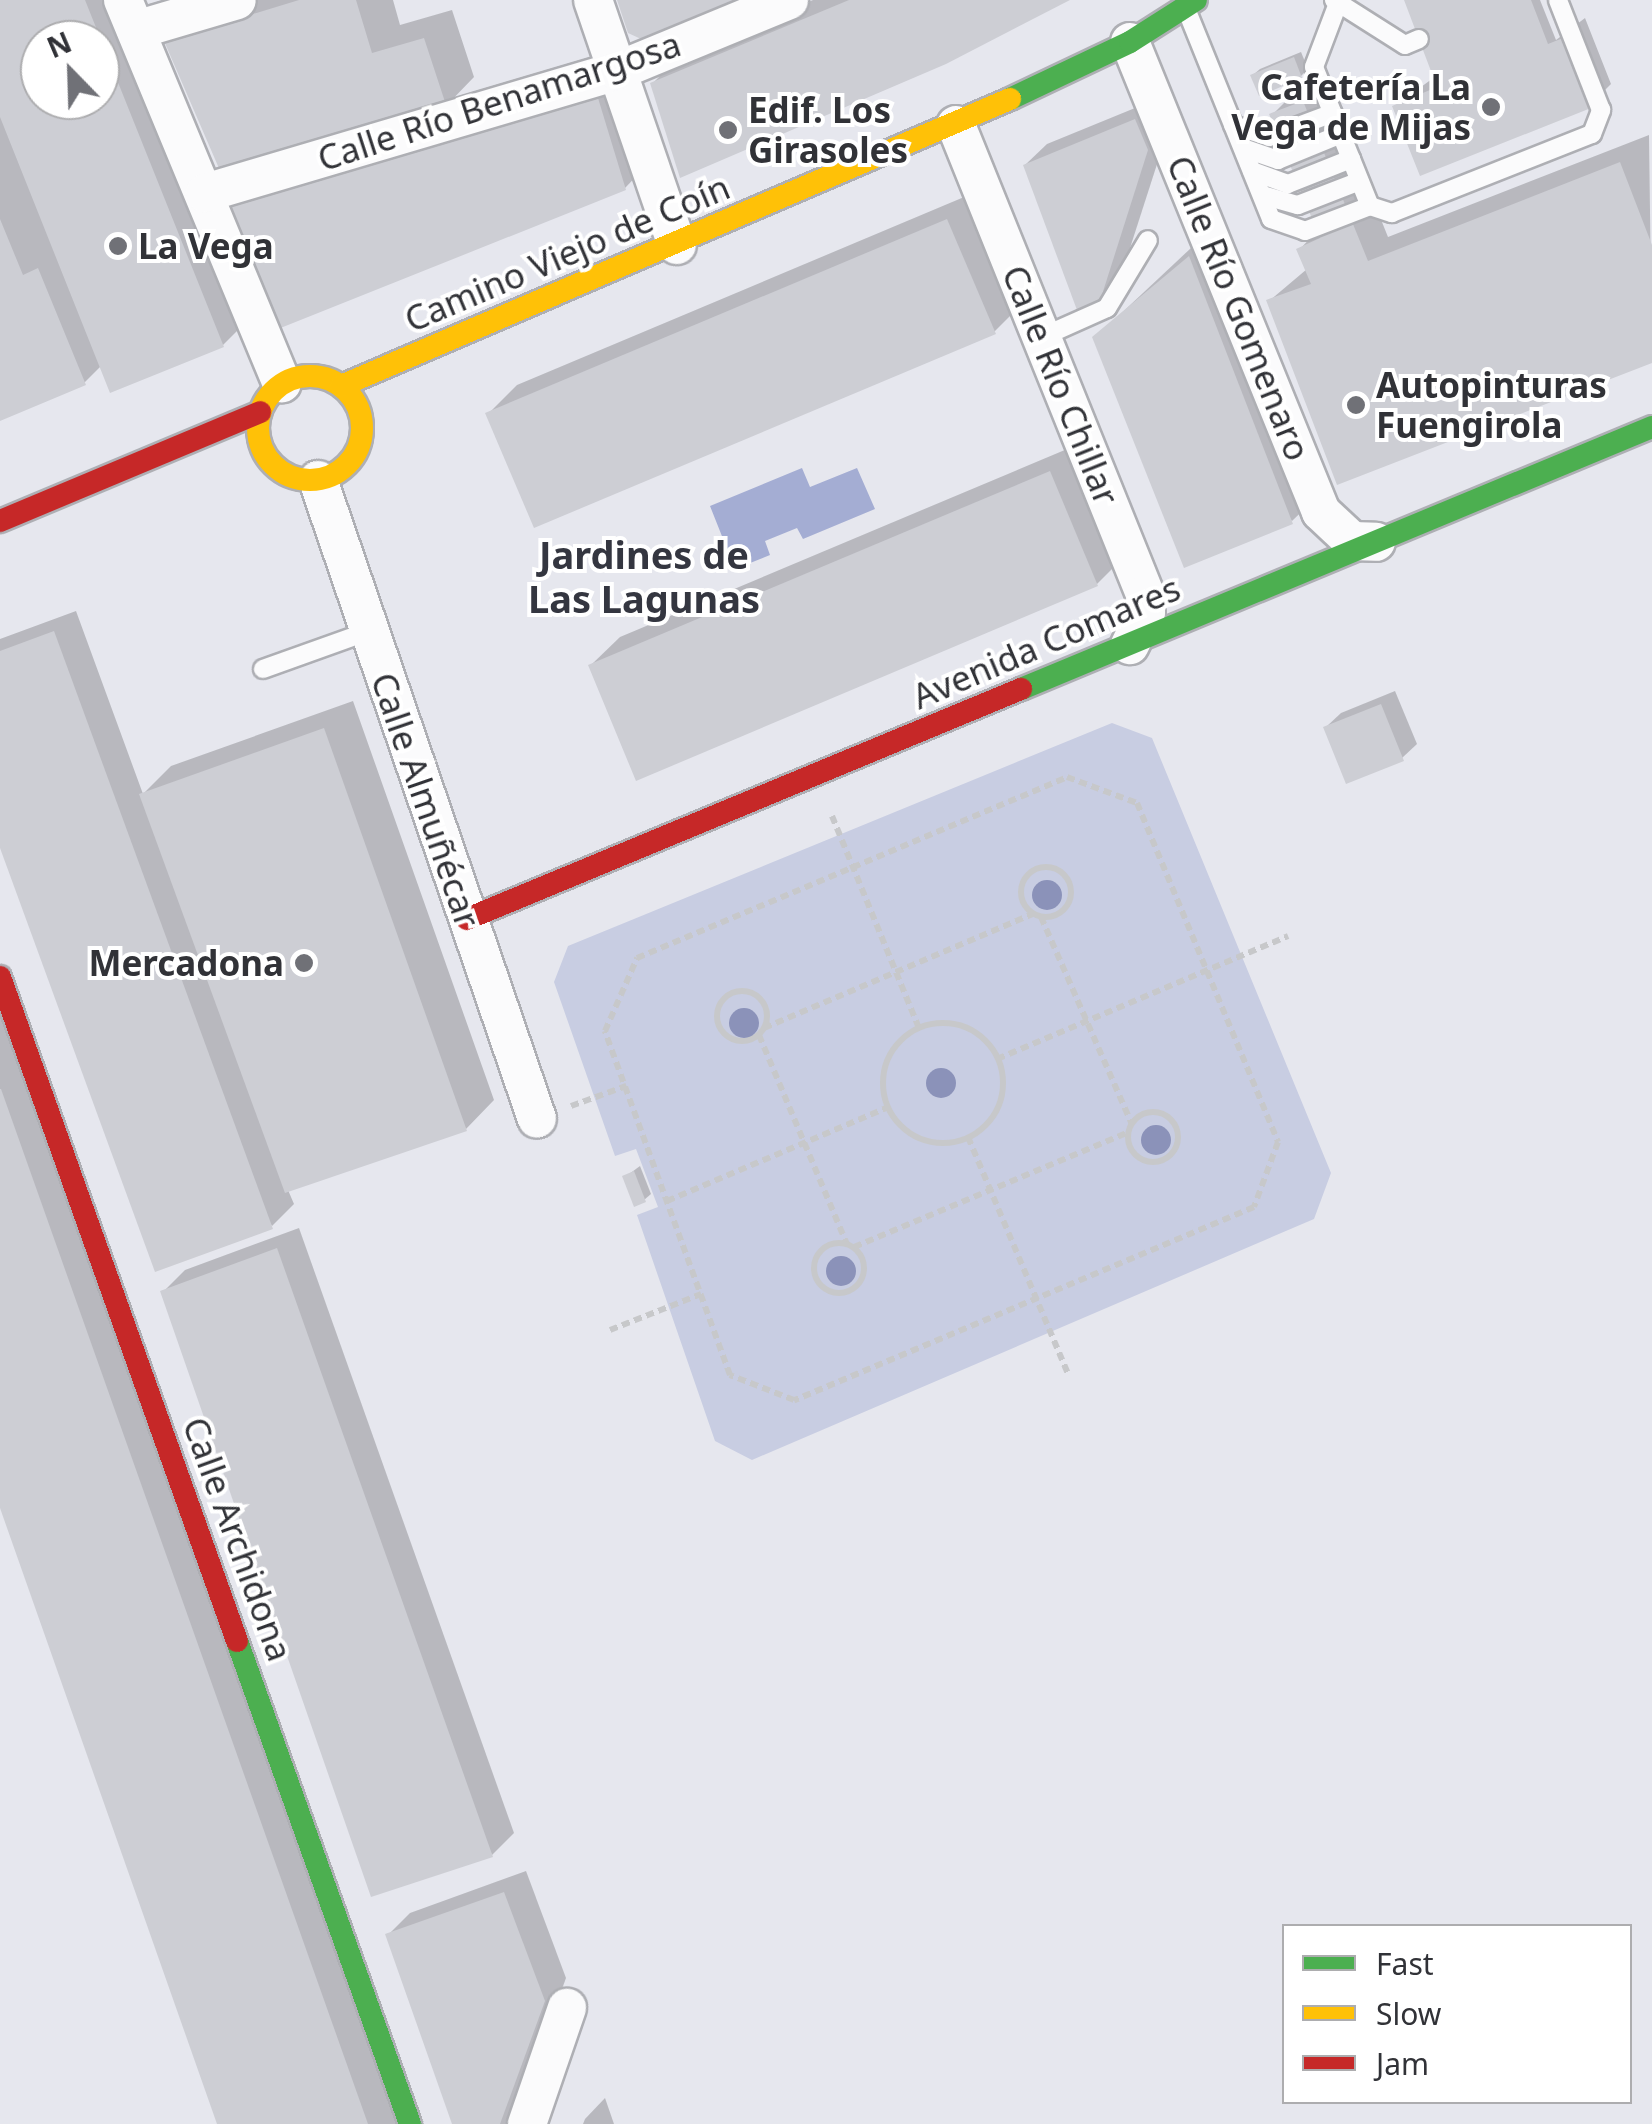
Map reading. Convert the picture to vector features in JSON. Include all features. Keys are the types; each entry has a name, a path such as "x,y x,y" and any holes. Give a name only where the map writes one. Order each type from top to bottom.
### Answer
{"street":[{"path":"0,522 271,398 317,376 342,386 356,402 362,435 348,464 318,480 288,476 266,458 258,442 271,398 205,193 130,15 238,0"},
{"path":"593,0 677,245"},
{"name":"Calle Río Benamargosa","path":"205,193 617,71 789,0"},
{"name":"Camino Viejo de Coín","path":"342,386 956,126 1130,42 1190,3"},
{"name":"Calle Río Gomenaro","path":"1130,42 1321,512 1352,542 1376,542"},
{"name":"Calle Río Chillar","path":"956,126 1145,594 1146,612 1130,645"},
{"name":"Avenida Comares","path":"467,919 1652,427"},
{"name":"Calle Almuñécar","path":"318,480 536,1119"},
{"name":"Calle Archidona","path":"0,977 410,2124"},
{"path":"527,2124 566,2008"}],"lane":[{"path":"1190,3 1271,219 1305,231 1370,206 1392,213 1592,134 1601,110 1558,0"},
{"path":"1370,206 1314,67 1336,3 1405,44 1419,39"},
{"path":"1233,125 1270,137 1333,112"},
{"path":"1243,148 1278,160 1341,134"},
{"path":"1252,172 1288,184 1352,160"},
{"path":"1262,196 1298,205 1360,180"},
{"path":"1042,337 1107,308 1148,240"},
{"path":"264,669 368,631"}],"path":[{"path":"816,776 919,1028"},
{"path":"1068,777 1137,803 1208,970 1278,1142 1254,1207 794,1400 730,1374 606,1031 636,958 1068,777"},
{"path":"1037,915 762,1032 728,1038 716,1018 720,1004 740,992 757,996 766,1011 762,1032 804,1143 850,1246 864,1262 862,1279 841,1293 826,1289 814,1270 818,1254 829,1245 850,1246 990,1190 1130,1128 1152,1112 1168,1117 1178,1132 1176,1148 1163,1160 1140,1159 1130,1128 1087,1022 1037,915 1022,886 1036,868 1054,868 1067,878 1072,895 1064,910 1037,915"},
{"path":"997,1059 1288,936"},
{"path":"960,1025 978,1034 997,1059 1003,1088 997,1108 968,1137 950,1142 913,1135 888,1108 884,1070 890,1052 919,1028 960,1025"},
{"path":"536,1119 626,1086"},
{"path":"667,1201 888,1108"},
{"path":"968,1137 1068,1374"},
{"path":"610,1330 701,1294"}],"shaded area":[{"path":"1112,723 1152,738 1331,1173 1314,1219 752,1460 715,1441 637,1215 658,1207 636,1149 615,1156 554,982 568,946"}],"water":[{"path":"802,468 810,487 857,468 875,509 803,539 797,528 765,541 770,555 735,569 710,506"}],"building":[{"name":"La Vega","path":"0,0 85,0 93,20 20,20 20,120 120,120 120,87 224,347 110,393 0,117"},
{"path":"299,0 356,0 372,53 424,38 447,108 221,173 164,41"},
{"path":"617,0 736,0 641,39 628,33"},
{"name":"Edif. Los Girasoles","path":"849,0 1070,0 946,64 680,178 650,83"},
{"path":"1404,0 1531,0 1548,44 1563,38 1591,108 1420,176 1392,106 1437,87"},
{"path":"1294,57 1302,78 1259,96 1250,75"},
{"path":"598,98 626,190 278,329 228,205"},
{"path":"1303,101 1368,261 1620,162 1652,245 1652,363 1337,485 1266,300 1311,284 1296,249 1320,238 1269,114"},
{"path":"1135,119 1148,150 1100,301 1077,310 1023,165"},
{"path":"0,219 23,275 38,268 86,385 0,421"},
{"path":"947,219 996,334 534,528 485,413"},
{"path":"1189,256 1293,524 1184,568 1092,337"},
{"path":"1050,471 1098,586 636,781 588,665"},
{"path":"54,631 273,1229 155,1272 0,848 0,651"},
{"path":"1381,704 1404,761 1346,784 1323,727"},
{"name":"Mercadona","path":"324,728 467,1131 285,1193 139,794"},
{"path":"0,1089 368,2124 217,2124 0,1508"},
{"path":"634,1171 646,1202 634,1207 622,1176"},
{"path":"277,1248 493,1857 371,1897 160,1291"},
{"path":"504,1892 545,2001 500,2124 452,2124 385,1934"}],"traffic: fast":[{"path":"1010,99 1130,42 1196,0"},
{"path":"1021,689 1652,427"},
{"path":"237,1641 410,2124"}],"traffic: slow":[{"path":"341,386 1010,99"},
{"path":"310,376 330,380 347,391 358,408 362,428 358,448 347,465 330,476 310,480 290,476 273,465 262,448 258,428 262,408 273,391 290,380 310,376"}],"traffic: jam":[{"path":"0,521 260,412"},
{"path":"467,919 1021,689"},
{"path":"0,977 237,1641"}],"place":[{"name":"Cafetería La Vega de Mijas","path":"1491,107"},
{"name":"Edif. Los Girasoles","path":"728,130"},
{"name":"La Vega","path":"118,246"},
{"name":"Autopinturas Fuengirola","path":"1356,405"},
{"name":"Mercadona","path":"304,963"}],"district":[{"name":"Jardines de Las Lagunas","path":"644,577"}]}
